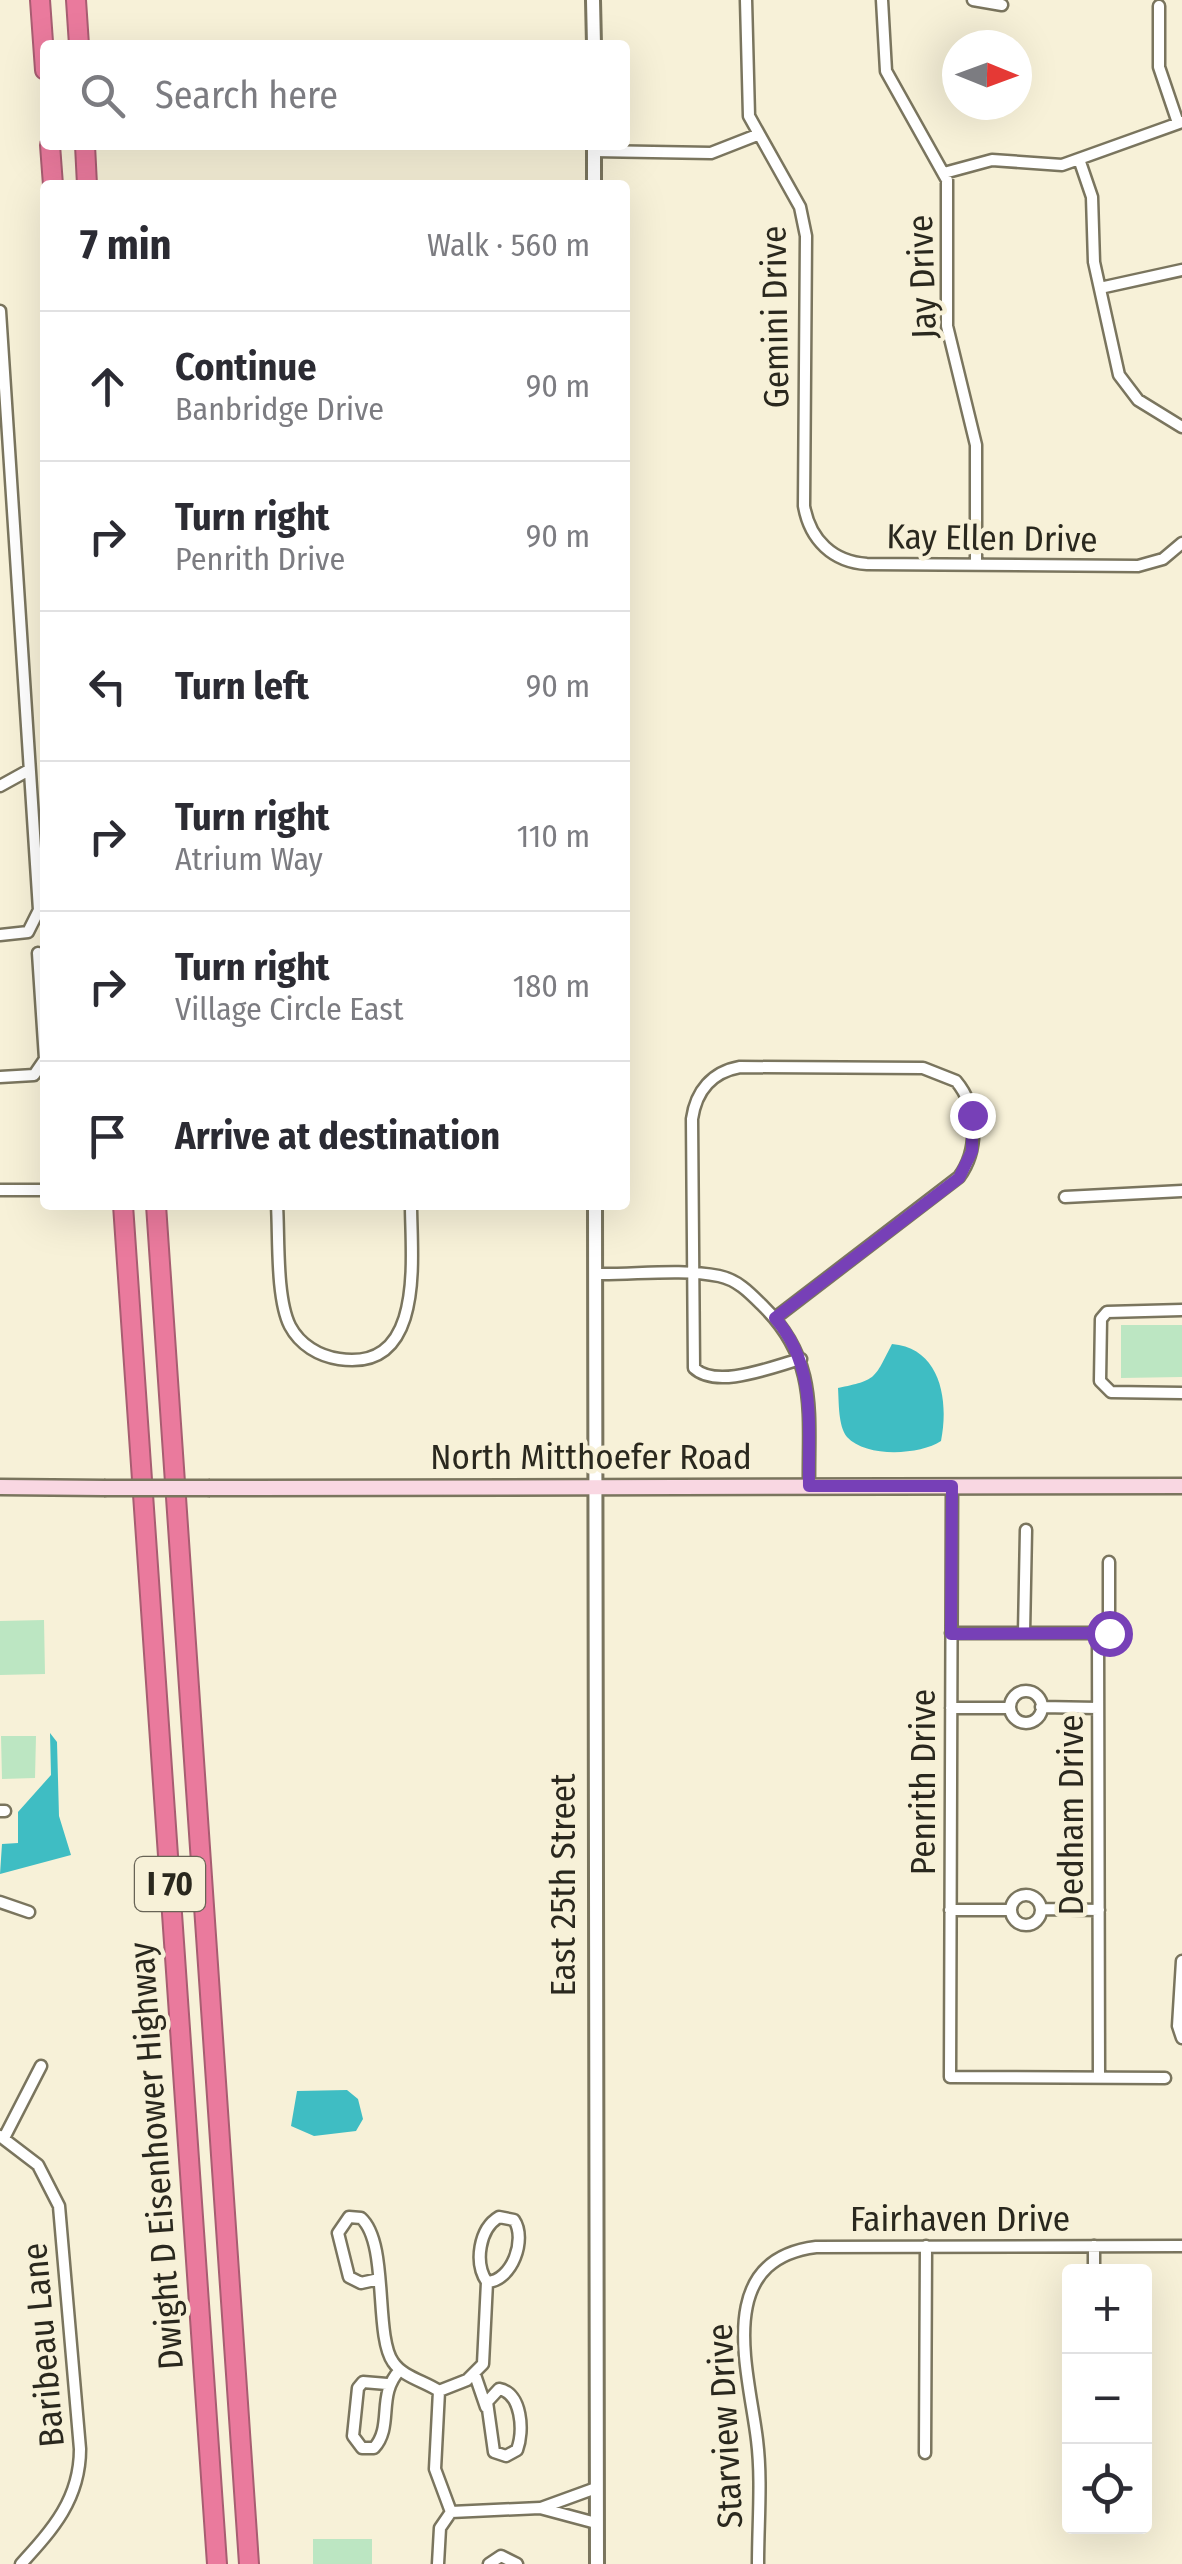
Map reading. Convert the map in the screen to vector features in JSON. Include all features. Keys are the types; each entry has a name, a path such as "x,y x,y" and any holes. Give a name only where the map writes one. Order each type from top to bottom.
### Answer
{"highway":[{"path":"40,0 43,40"},
{"path":"76,0 79,40"},
{"path":"50,150 53,180"},
{"path":"85,150 88,180"},
{"name":"Dwight D Eisenhower Highway","path":"122,1210 217,2564"},
{"name":"Dwight D Eisenhower Highway","path":"156,1210 249,2564"}],"main road":[{"name":"North Mitthoefer Road","path":"0,1487 1182,1486"}],"street":[{"path":"594,0 594,40"},
{"name":"Gemini Drive","path":"746,0 746,100 757,135 800,207 806,236 804,497 810,527"},
{"name":"Jay Drive","path":"882,0 886,72 944,173 947,326 974,434 976,565"},
{"path":"972,0 1002,5"},
{"path":"944,173 992,160 1049,167 1180,123 1159,67 1159,6"},
{"path":"630,150 712,154 757,135"},
{"path":"594,150 594,180"},
{"path":"1079,159 1092,196 1093,257 1124,385 1138,400 1182,427"},
{"path":"1100,288 1182,270"},
{"path":"0,310 39,914 28,932 0,935"},
{"name":"Kay Ellen Drive","path":"810,527 830,552 854,562 1138,566 1163,559 1182,543"},
{"path":"0,786 29,770"},
{"path":"38,952 40,988"},
{"path":"0,1077 34,1075 40,1066"},
{"path":"775,1318 959,1178 970,1159 972,1132 970,1105 960,1084 923,1068 740,1068 712,1078 697,1098 692,1118 692,1363 696,1372 739,1375 801,1359"},
{"path":"0,1190 40,1190"},
{"path":"1066,1197 1182,1191"},
{"path":"277,1210 287,1318 304,1344 338,1359 374,1354 395,1339 404,1326 410,1300 411,1210"},
{"name":"East 25th Street","path":"595,1210 596,2564"},
{"path":"595,1274 692,1275 732,1280 775,1318 801,1359 808,1389 809,1486"},
{"path":"1182,1310 1106,1312 1101,1319 1100,1381 1111,1392 1182,1393"},
{"name":"Penrith Drive","path":"952,1486 950,2077 1100,2078"},
{"path":"1024,1633 1026,1530"},
{"name":"Dedham Drive","path":"1100,2078 1098,1633 1109,1633 1108,1562"},
{"path":"951,1634 1098,1633"},
{"path":"1025,1692 1038,1698 1041,1707 1034,1721 1024,1723 1014,1718 1010,1708 1016,1695 1025,1692"},
{"path":"1041,1707 1098,1708"},
{"path":"951,1708 1010,1708"},
{"path":"1026,1894 1036,1898 1041,1908 1037,1921 1028,1925 1018,1923 1010,1910 1017,1897 1026,1894"},
{"path":"0,1902 29,1912"},
{"path":"1041,1908 1099,1910"},
{"path":"950,1910 1010,1910"},
{"path":"1182,1961 1178,2010 1182,2038"},
{"path":"2,2137 42,2066"},
{"path":"1100,2078 1165,2078"},
{"name":"Baribeau Lane","path":"2,2137 38,2165 60,2210 80,2449 69,2504 26,2559"},
{"path":"380,2279 361,2282 350,2277 338,2232 348,2217 367,2223 380,2279 388,2349 400,2370 439,2391"},
{"path":"439,2391 474,2376 486,2348 486,2282 480,2256 488,2226 496,2218 511,2218 520,2234 510,2271 501,2280 486,2282"},
{"path":"925,2453 926,2246"},
{"path":"1094,2246 1094,2264"},
{"name":"Fairhaven Drive","path":"754,2288 774,2262 810,2247 1182,2246"},
{"name":"Starview Drive","path":"754,2288 744,2314 744,2375 758,2440 758,2564"},
{"path":"388,2384 363,2382 358,2388 353,2436 362,2448 374,2448 382,2438 388,2384 400,2370"},
{"path":"474,2376 488,2412 492,2450 500,2456 512,2454 520,2440 513,2394 504,2389 492,2392 488,2412"},
{"path":"439,2391 435,2468 452,2512"},
{"path":"452,2512 540,2508 596,2488"},
{"path":"540,2508 596,2523"},
{"path":"438,2564 438,2535 452,2512"},
{"path":"489,2564 501,2556 518,2564"},
{"path":"26,2559 40,2564"}],"green space":[{"path":"1121,1325 1182,1325 1182,1377 1121,1378"},
{"path":"44,1620 45,1674 0,1675 0,1621"},
{"path":"1,1736 36,1736 35,1778 2,1779"},
{"path":"313,2539 372,2539 372,2564 313,2564"}],"water":[{"path":"892,1344 921,1355 938,1379 943,1426 941,1441 932,1446 880,1451 856,1444 844,1432 838,1388 873,1376"},
{"path":"50,1733 57,1742 59,1816 71,1855 0,1874 2,1844 18,1843 18,1812 51,1775"},
{"path":"347,2090 358,2099 363,2119 356,2131 314,2136 291,2126 297,2091"}],"route":[{"path":"972,1115 972,1151 959,1178 775,1318 800,1354 805,1370 809,1486 952,1486 951,1634 1109,1633"}]}
